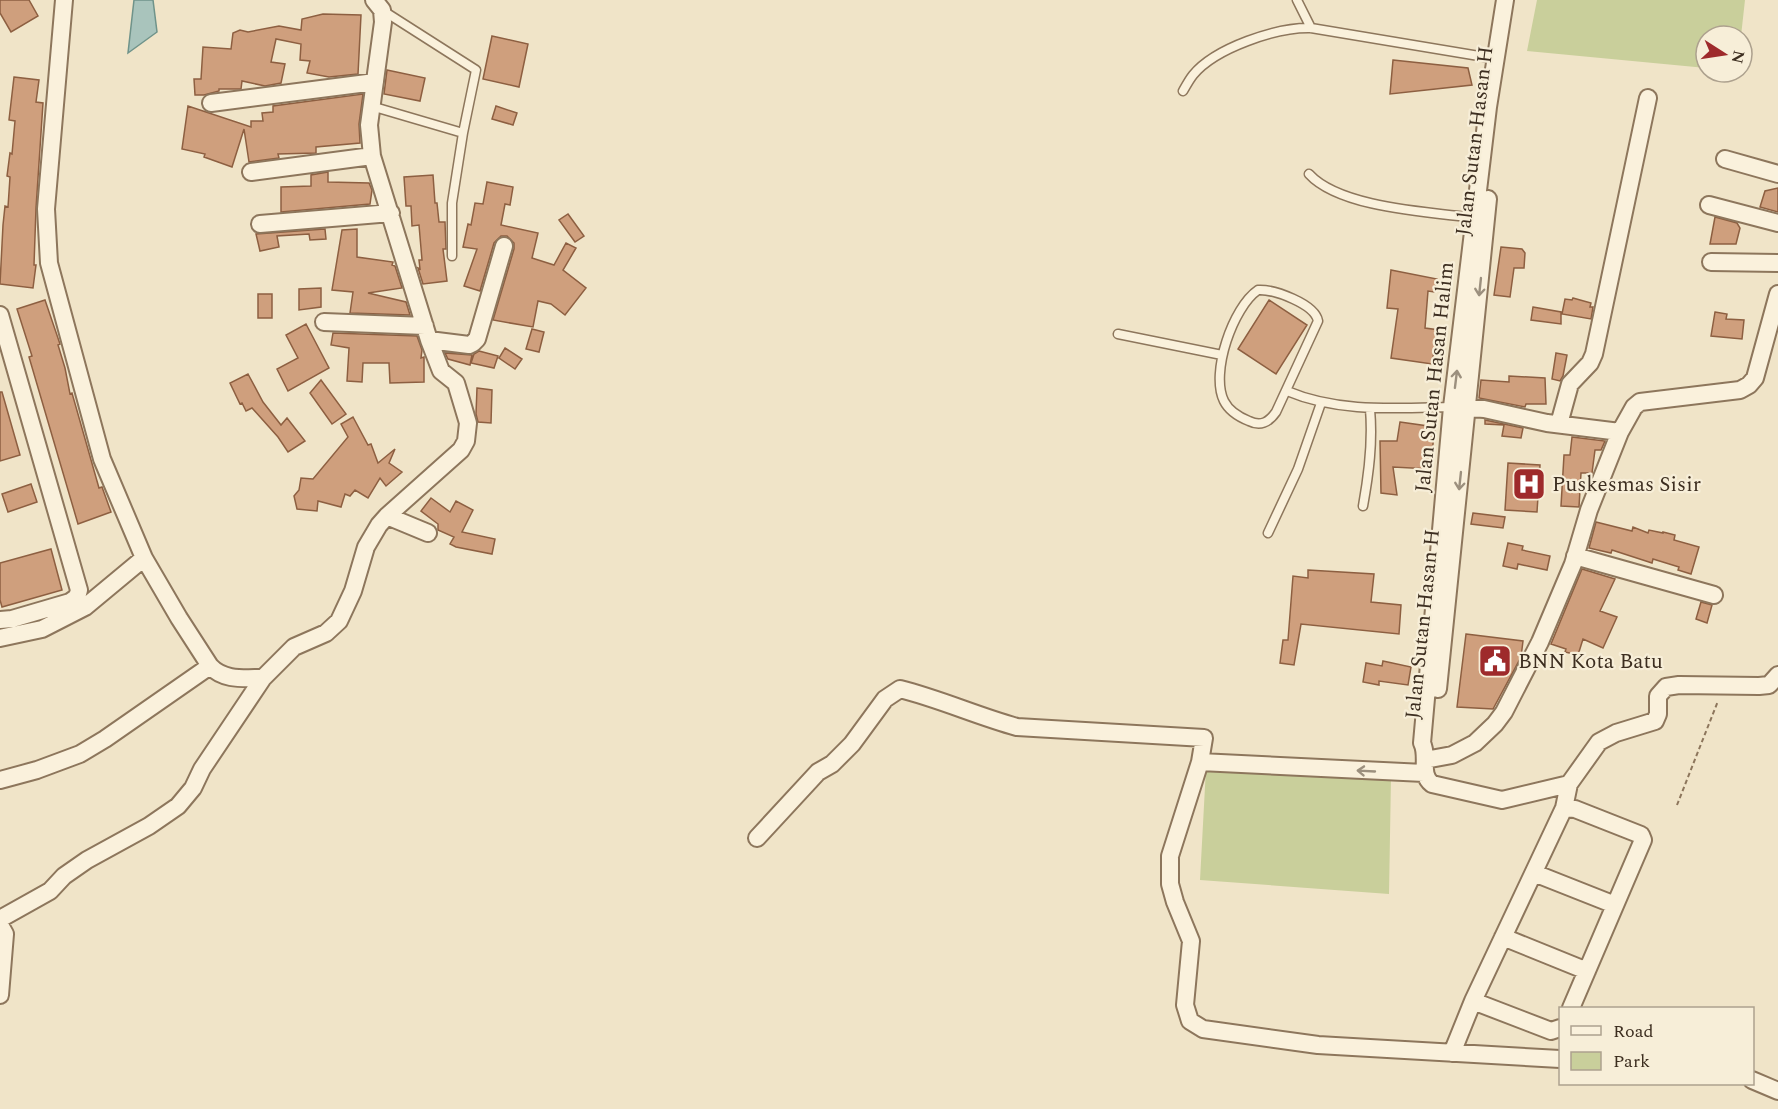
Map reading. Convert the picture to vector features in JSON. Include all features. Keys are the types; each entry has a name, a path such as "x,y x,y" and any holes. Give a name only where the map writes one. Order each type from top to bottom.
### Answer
{"street":[{"path":"64,0 46,209 49,263 102,459 144,558 178,618 210,666 216,672 228,677 263,678"},
{"name":"Jalan Sutan Hasan Halim","path":"1425,763 1422,743 1460,407 1475,218 1488,107 1505,0"},
{"name":"Jalan Sutan Hasan H","path":"1460,407 1516,0"},
{"path":"0,919 50,891 64,876 87,860 149,826 178,806 193,788 202,769 263,678 294,647 326,633 339,621 353,591 366,547 379,525 461,450 468,432 468,423 456,383 441,371 372,156 369,136 371,106 383,22 378,5"},
{"path":"211,103 375,82"},
{"path":"1559,424 1570,384 1583,371 1594,354 1648,98"},
{"path":"251,172 372,156"},
{"path":"1725,159 1778,174"},
{"path":"1710,205 1778,223"},
{"path":"260,224 391,213"},
{"path":"324,322 427,333 469,345 477,339 504,246"},
{"path":"1711,262 1778,263"},
{"path":"1201,754 1425,763 1452,755 1474,743 1496,724 1504,712 1540,642 1575,556 1589,510 1620,432 1635,406 1640,402 1740,390 1749,386 1759,369 1778,294"},
{"path":"0,315 79,590 70,602 12,619 0,620"},
{"path":"1460,407 1620,432"},
{"path":"387,516 428,533"},
{"path":"1575,556 1714,595"},
{"path":"0,638 42,629 85,607 144,558"},
{"path":"0,780 37,770 80,754 210,666"},
{"path":"1452,1053 1473,1001 1564,808 1569,784 1599,742 1616,733 1655,721 1658,714 1658,696 1666,687 1769,685 1778,675"},
{"path":"756,838 818,772 832,764 852,744 885,699 900,689 1017,727 1204,738 1170,856 1170,884 1191,941 1185,1005 1190,1021 1203,1029 1318,1045 1559,1059"},
{"path":"1425,763 1428,781 1432,784 1502,800 1569,784"},
{"path":"1564,808 1575,809 1641,836 1643,840 1571,1007"},
{"path":"1534,873 1615,905"},
{"path":"0,926 5,934 0,995"},
{"path":"1503,937 1587,971"},
{"path":"1473,1001 1551,1031 1559,1028"},
{"path":"1754,1081 1778,1091"}],"lane":[{"path":"1297,0 1311,28"},
{"path":"378,5 476,70 452,203 452,256"},
{"path":"1183,91 1193,74 1223,51 1276,32 1296,28 1311,28 1497,59"},
{"path":"371,106 463,133"},
{"path":"1309,174 1317,183 1340,195 1363,201 1475,218"},
{"path":"1258,290 1276,292 1310,309 1317,315 1317,328 1287,390 1270,420 1262,424 1251,423 1240,417 1224,400 1220,386 1222,355 1246,302 1258,290"},
{"path":"1118,334 1222,355"},
{"path":"1287,390 1320,403 1370,409 1460,407"},
{"path":"1268,533 1298,469 1320,403"},
{"path":"1363,506 1371,463 1370,409"}],"path":[{"path":"1677,805 1723,687"}],"green space":[{"path":"1537,0 1745,0 1742,24 1694,24 1694,67 1527,51"},
{"path":"1206,768 1391,777 1389,894 1200,880"}],"water":[{"path":"134,0 153,0 157,32 128,53"}],"building":[{"path":"0,0 29,0 38,16 11,32 0,13"},
{"path":"323,14 361,15 358,74 329,77 307,73 310,61 300,60 301,44 276,39 271,62 285,64 281,83 265,86 242,81 241,89 219,89 219,91 204,95 195,95 194,79 201,79 203,47 231,49 233,33 240,30 248,32 279,26 301,30 302,19"},
{"path":"492,36 528,44 519,87 483,79"},
{"path":"1393,60 1468,68 1472,85 1390,94"},
{"path":"387,70 425,78 420,101 384,94"},
{"path":"14,77 39,80 36,102 43,103 33,288 0,284 3,225 5,206 8,207 10,177 7,176 15,121 9,120"},
{"path":"363,94 359,124 360,143 316,147 316,153 278,154 279,158 249,162 244,129 232,167 204,157 205,154 182,149 188,106 251,127 251,121 263,121 262,113 273,112 273,106"},
{"path":"496,106 517,113 513,125 492,119"},
{"path":"328,172 328,182 369,183 372,190 370,204 281,212 281,187 311,186 311,175"},
{"path":"433,175 439,222 445,222 446,249 443,249 447,281 423,284 418,268 420,269 419,260 422,260 419,225 412,226 411,206 406,206 404,177"},
{"path":"487,182 513,187 510,205 505,204 501,225 538,233 532,258 554,265 566,243 576,248 563,270 586,288 565,315 551,304 538,301 533,327 493,320 514,249 514,243 507,236 501,236 494,243 480,291 464,286 477,249 463,247 468,224 471,225 475,203 483,204"},
{"path":"1778,188 1778,212 1760,207 1765,191"},
{"path":"568,214 584,236 575,242 559,220"},
{"path":"1715,217 1737,223 1740,228 1736,244 1710,244"},
{"path":"325,229 326,239 310,240 309,234 277,236 279,247 260,251 256,234"},
{"path":"357,229 357,257 393,262 392,265 395,266 402,288 368,293 406,302 410,315 350,313 353,292 332,290 342,230"},
{"path":"1501,247 1522,249 1525,253 1524,268 1514,268 1510,297 1494,295"},
{"path":"1391,270 1437,279 1434,292 1428,291 1425,328 1447,331 1444,347 1435,345 1432,364 1391,358 1398,309 1387,308"},
{"path":"321,288 321,307 299,310 299,289"},
{"path":"258,294 272,294 272,318 258,318"},
{"path":"1573,298 1591,303 1590,307 1593,307 1591,319 1562,314 1565,299 1572,300"},
{"path":"45,300 60,344 58,345 70,394 72,393 99,488 102,487 111,512 78,524 17,309"},
{"path":"1269,300 1307,325 1276,374 1238,349"},
{"path":"1533,307 1561,312 1561,324 1531,320"},
{"path":"1715,312 1727,314 1726,319 1744,320 1742,339 1711,336"},
{"path":"306,324 329,368 288,391 277,369 298,358 286,335"},
{"path":"532,329 544,332 539,352 526,349"},
{"path":"333,333 417,336 422,350 421,358 424,357 424,382 390,383 389,363 363,363 362,382 347,381 349,348 331,345"},
{"path":"505,348 522,359 515,369 499,358"},
{"path":"479,351 498,356 494,368 471,363 474,354"},
{"path":"445,353 472,355 470,365 448,359"},
{"path":"1556,353 1567,355 1560,381 1552,379"},
{"path":"248,374 263,402 281,425 287,418 305,441 288,452 252,408 246,411 242,403 240,404 230,383"},
{"path":"1509,376 1545,378 1546,404 1526,404 1525,407 1479,398 1481,380 1509,382"},
{"path":"321,380 346,414 332,424 310,393"},
{"path":"477,388 492,390 491,423 478,422"},
{"path":"0,392 2,392 20,455 0,461"},
{"path":"353,417 368,445 371,444 378,463 395,449 389,463 402,472 386,486 380,478 368,498 355,490 350,496 345,494 341,507 318,501 317,511 297,509 294,496 299,490 301,478 313,479 348,437 341,424"},
{"path":"1485,420 1523,428 1521,438 1502,436 1504,425 1485,424"},
{"path":"1400,422 1435,427 1430,469 1393,467 1397,495 1381,493 1380,441 1397,441"},
{"path":"1572,437 1605,441 1601,450 1595,450 1592,473 1581,473 1579,507 1561,506 1564,455 1570,455"},
{"path":"1508,463 1540,465 1537,512 1505,510"},
{"path":"31,484 37,502 8,512 2,494"},
{"path":"431,498 450,512 456,501 473,510 462,532 495,539 492,554 450,544 454,537 438,530 438,524 421,511"},
{"path":"1473,513 1505,517 1503,528 1471,524"},
{"path":"1596,522 1632,531 1633,527 1648,533 1649,530 1663,532 1675,535 1674,540 1699,547 1691,574 1678,570 1679,567 1653,559 1652,563 1612,550 1611,553 1589,548"},
{"path":"1508,543 1523,546 1522,550 1550,556 1547,570 1518,564 1517,569 1503,566"},
{"path":"51,549 62,590 2,607 0,563"},
{"path":"1582,569 1615,579 1600,611 1617,617 1603,648 1583,639 1578,655 1565,652 1566,649 1551,644"},
{"path":"1308,570 1374,574 1371,602 1401,605 1399,634 1301,624 1294,665 1280,663 1283,640 1288,640 1293,576 1308,578"},
{"path":"1701,602 1712,605 1707,623 1696,619"},
{"path":"1466,634 1523,641 1521,657 1493,709 1457,707"},
{"path":"1383,661 1411,667 1408,685 1379,681 1379,685 1363,682 1366,663 1382,666"}],"place":[{"name":"Puskesmas Sisir","path":"1529,484"},
{"name":"BNN Kota Batu","path":"1495,661"}]}
